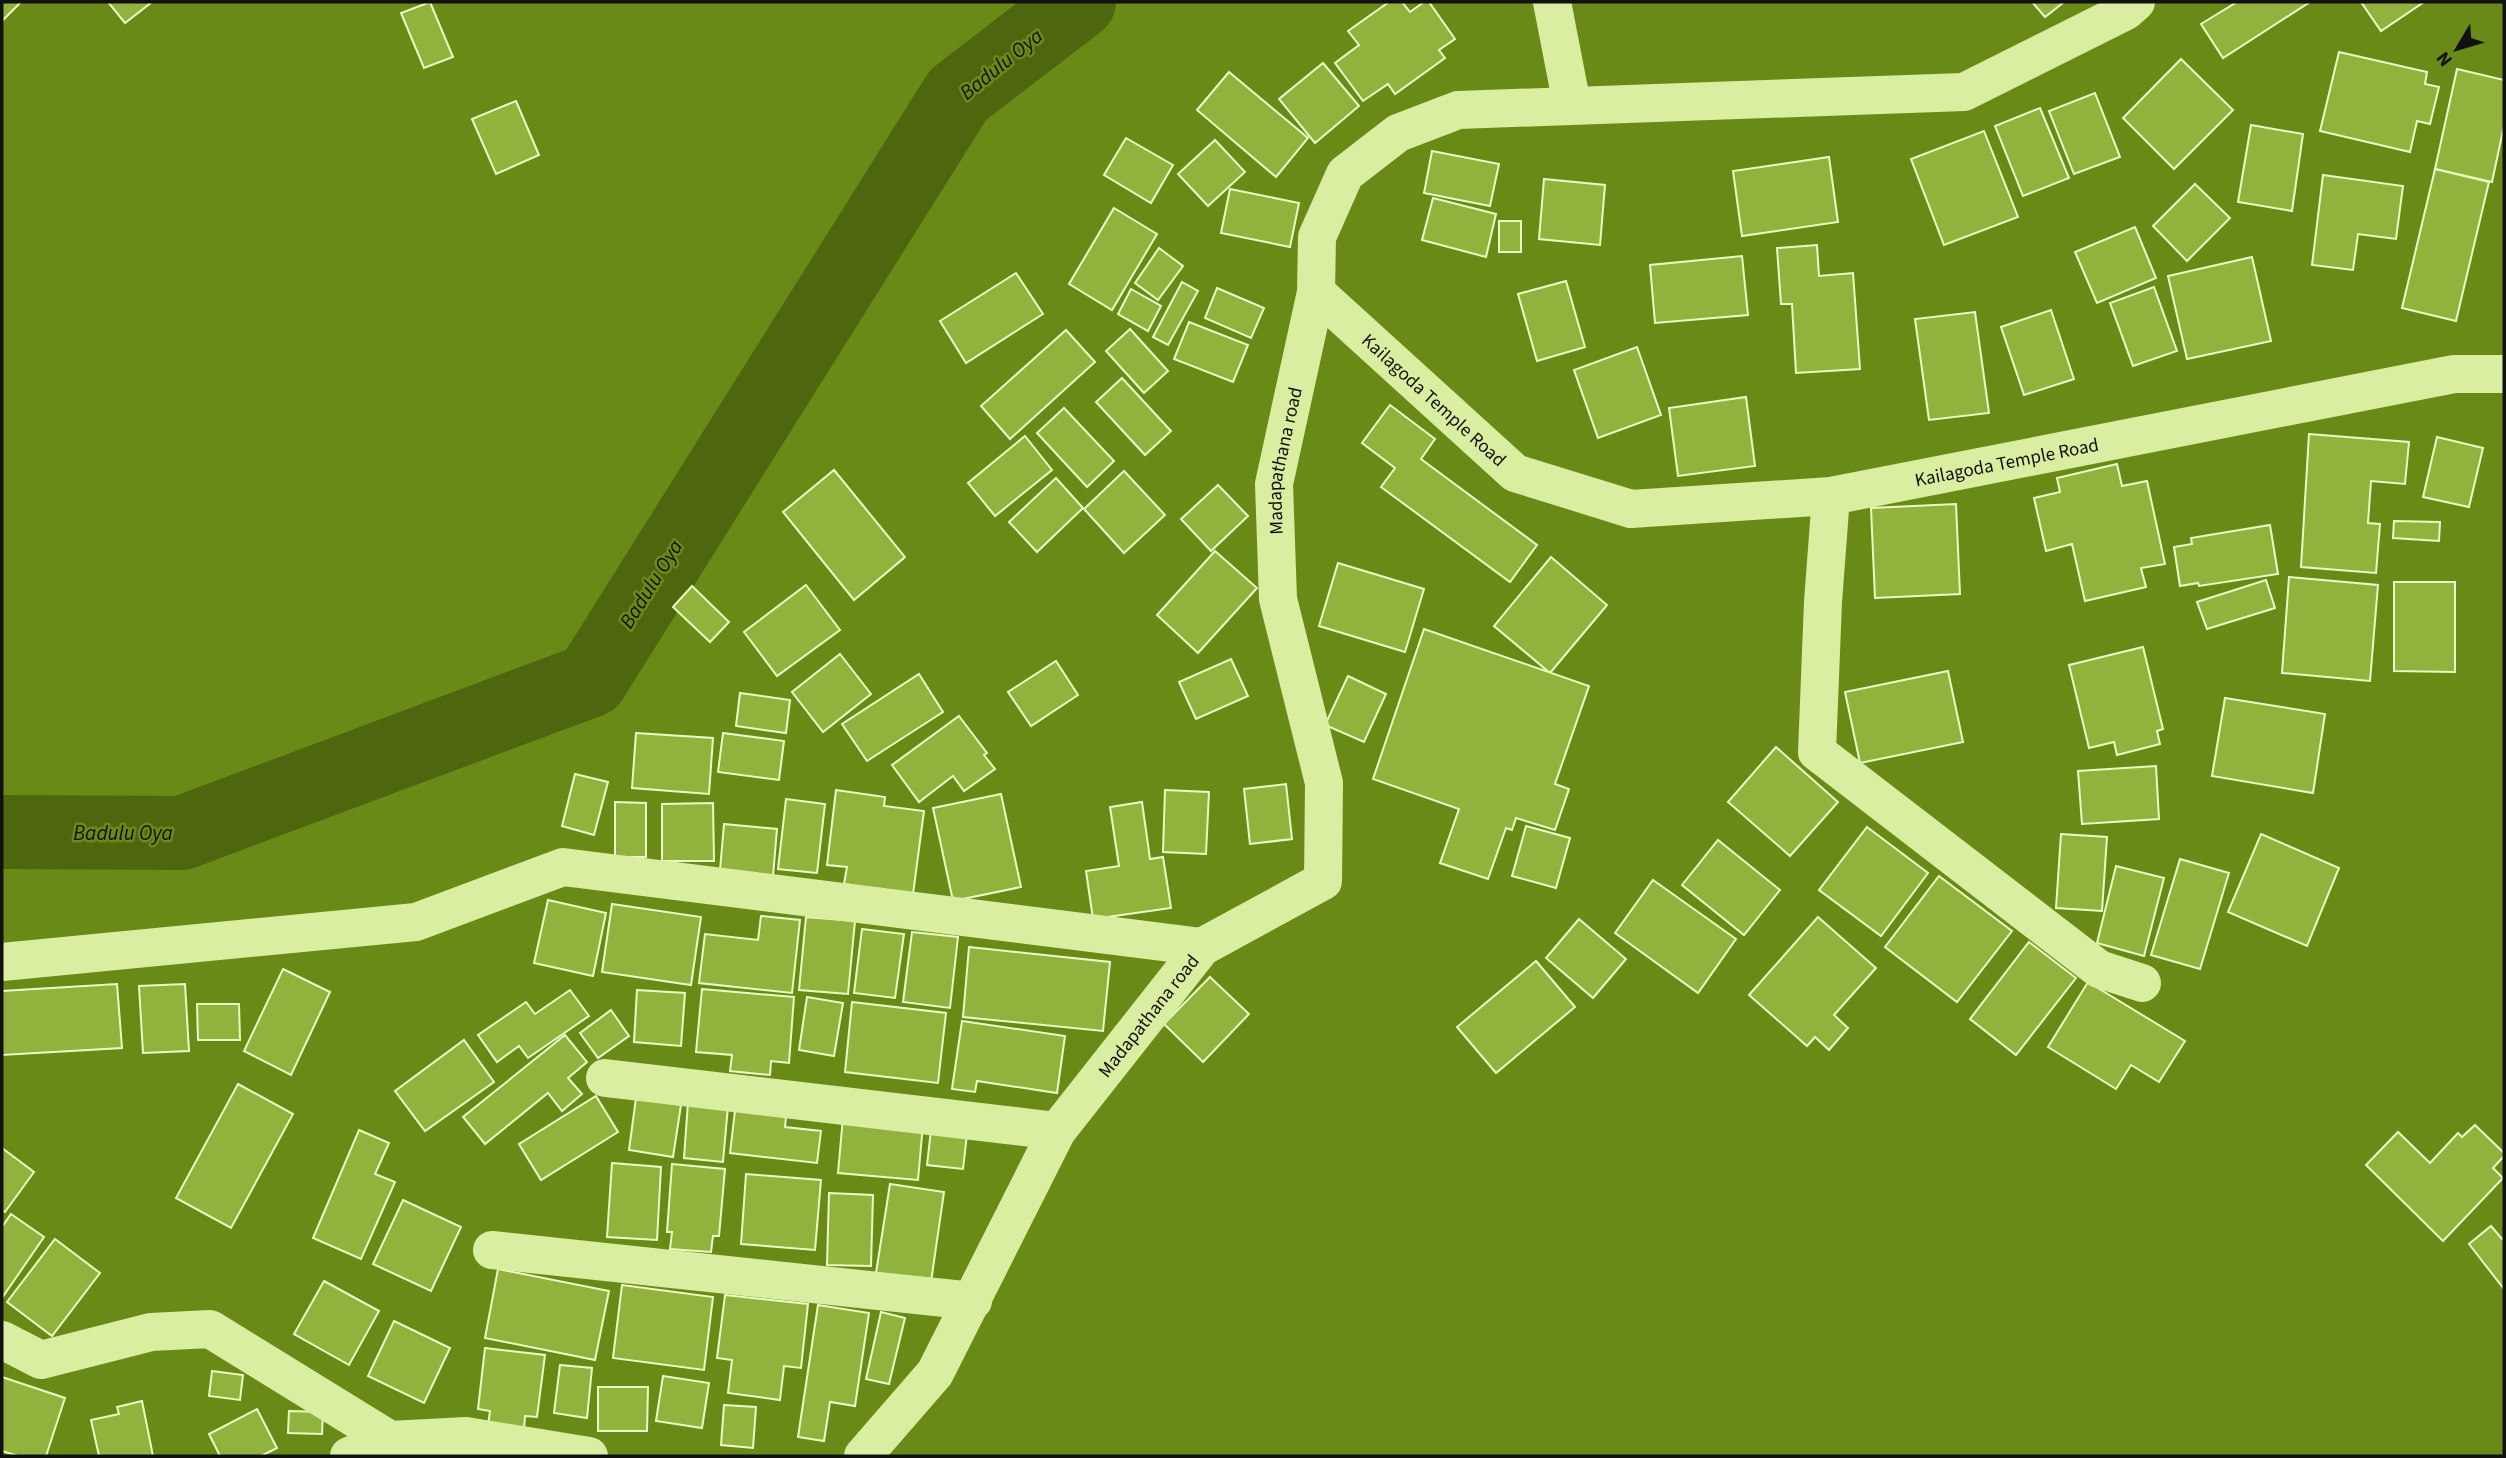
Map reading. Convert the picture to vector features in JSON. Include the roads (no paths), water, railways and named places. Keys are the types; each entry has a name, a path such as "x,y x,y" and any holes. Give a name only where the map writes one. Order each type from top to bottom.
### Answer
{"street":[{"path":"1552,2 1572,105"},
{"path":"1316,292 1317,237 1345,174 1398,133 1458,110 1964,92 2126,11 2136,2"},
{"name":"Kailagoda Temple Road","path":"1316,292 1515,473 1630,509 1831,496 2454,374 2504,374"},
{"name":"Madapathana road","path":"863,1456 935,1373 1057,1131 1202,947 1323,881 1324,783 1278,599 1274,484 1316,292"},
{"path":"1831,496 1816,752 2099,969 2143,984"},
{"path":"2,962 416,922 563,867 1202,947"},
{"path":"605,1078 1057,1131"},
{"path":"492,1250 973,1301"},
{"path":"2,1340 41,1360 151,1332 210,1329 390,1440"},
{"path":"349,1456 390,1440 589,1456"}],"waterway":[{"name":"Badulu Oya","path":"2,832 182,833 591,680 958,95 1079,2"}]}
